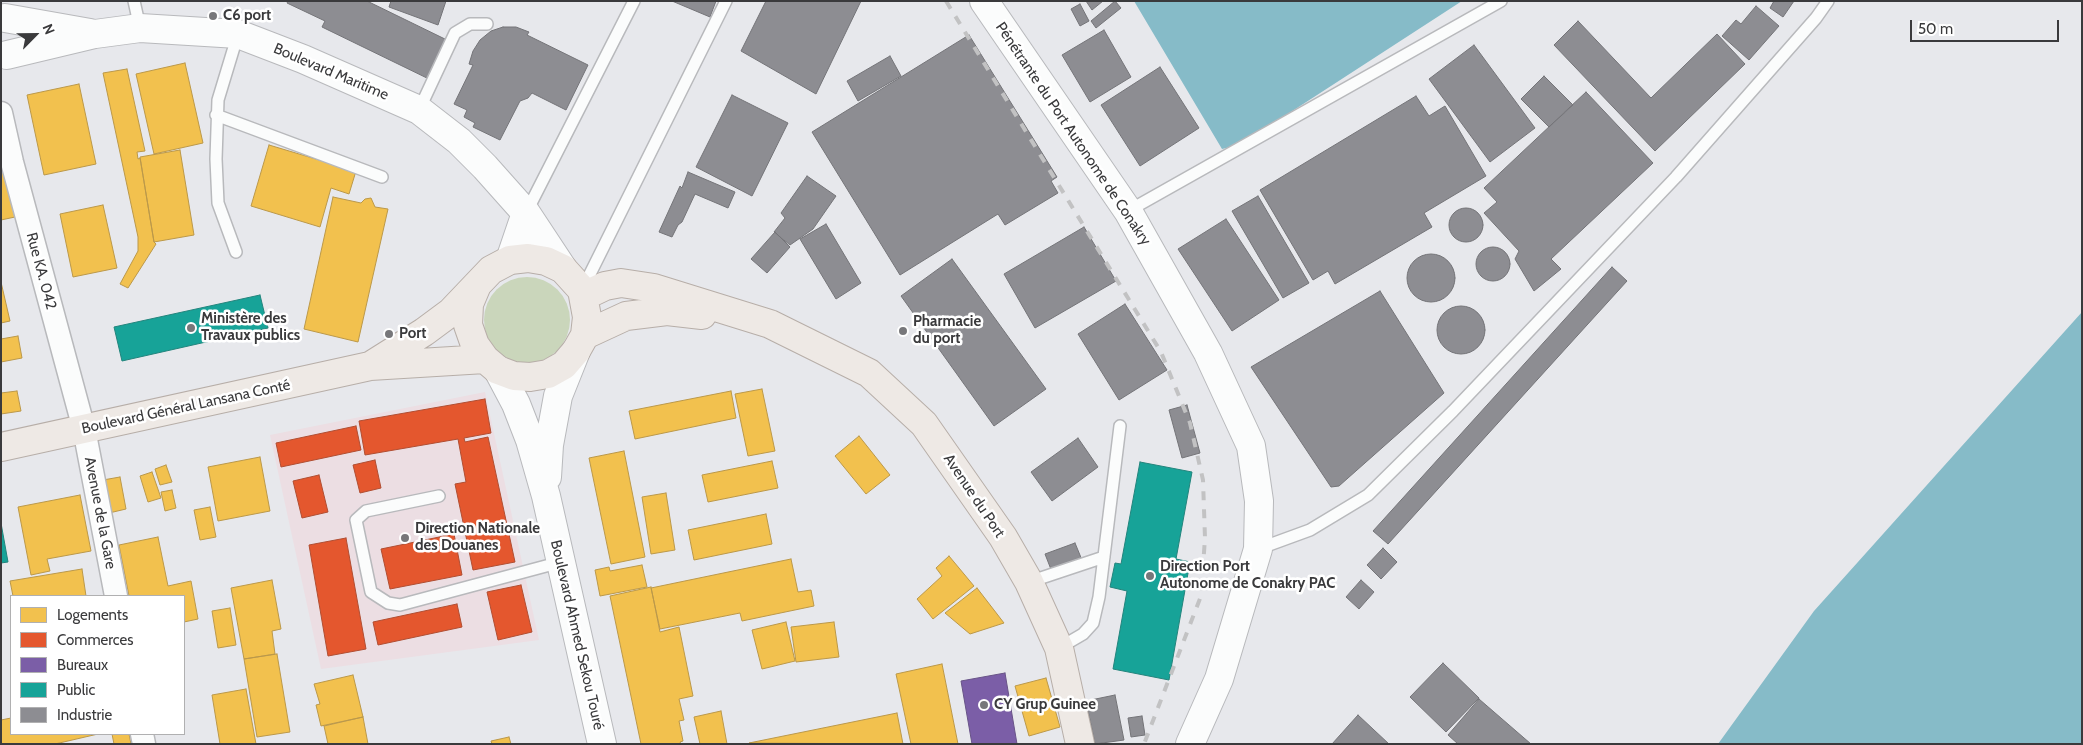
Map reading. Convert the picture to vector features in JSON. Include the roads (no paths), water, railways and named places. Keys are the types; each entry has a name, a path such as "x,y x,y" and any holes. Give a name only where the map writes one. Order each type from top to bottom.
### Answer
{"main road":[{"path":"528,258 546,261 563,269 583,293 587,317 581,343 564,365 548,374 530,377 514,376 491,364 475,345 468,325 469,304 477,285 491,270 510,260 528,258"},
{"name":"Avenue du Port","path":"583,293 621,283 654,288 770,324 869,373 924,424 975,494 1029,582 1059,648 1080,744"},
{"name":"Boulevard Général Lansana Conté","path":"370,366 438,322 477,285"},
{"name":"Avenue du Port","path":"581,343 626,316 667,311 770,324"},
{"name":"Boulevard Général Lansana Conté","path":"1,447 370,366 491,364"}],"street":[{"name":"Pénétrante du Port Autonome de Conakry","path":"984,1 1128,211 1208,353 1251,446 1259,501 1258,549 1219,680 1190,744"},
{"name":"Boulevard Maritime","path":"3,16 95,34"},
{"path":"3,16 12,36 4,58"},
{"name":"Boulevard Maritime","path":"4,58 95,34 140,28 238,34 303,59 419,110 459,141 526,213 563,269"},
{"name":"Rue KA. 042","path":"1,114 12,162 84,429"},
{"path":"510,260 526,213"},
{"name":"Boulevard Ahmed Sekou Touré","path":"546,496 549,445 558,396 581,343"},
{"name":"Boulevard Ahmed Sekou Touré","path":"491,364 516,404 530,440 546,496 602,744"},
{"name":"Avenue de la Gare","path":"84,429 116,595"}],"lane":[{"path":"134,1 140,28"},
{"path":"526,213 634,1"},
{"path":"583,293 726,1"},
{"path":"1128,211 1501,1"},
{"path":"1258,549 1310,530 1368,495 1453,411 1676,176 1816,18 1828,1"},
{"path":"419,110 455,33 470,24 487,24"},
{"path":"236,252 218,203 216,115 218,100 238,34"},
{"path":"216,115 382,177"},
{"path":"1059,648 1083,634 1093,623 1104,557 1120,426"},
{"path":"439,496 366,511 356,520 371,592 388,603 400,605 561,562"},
{"path":"1029,582 1104,557"}],"water":[{"path":"1134,1 1462,1 1240,145 1222,149"},
{"path":"2082,312 2082,744 1718,744 1814,611"}],"railway":[{"path":"946,1 1161,352 1190,423 1203,480 1205,538 1201,596 1144,744"}],"place":[{"name":"C6 port","path":"213,16"},
{"name":"Ministère des Travaux publics","path":"191,328"},
{"name":"Pharmacie du port","path":"903,331"},
{"name":"Port","path":"389,334"},
{"name":"Direction Nationale des Douanes","path":"405,538"},
{"name":"Direction Port Autonome de Conakry PAC","path":"1150,576"},
{"name":"CY Grup Guinee","path":"984,705"}]}
